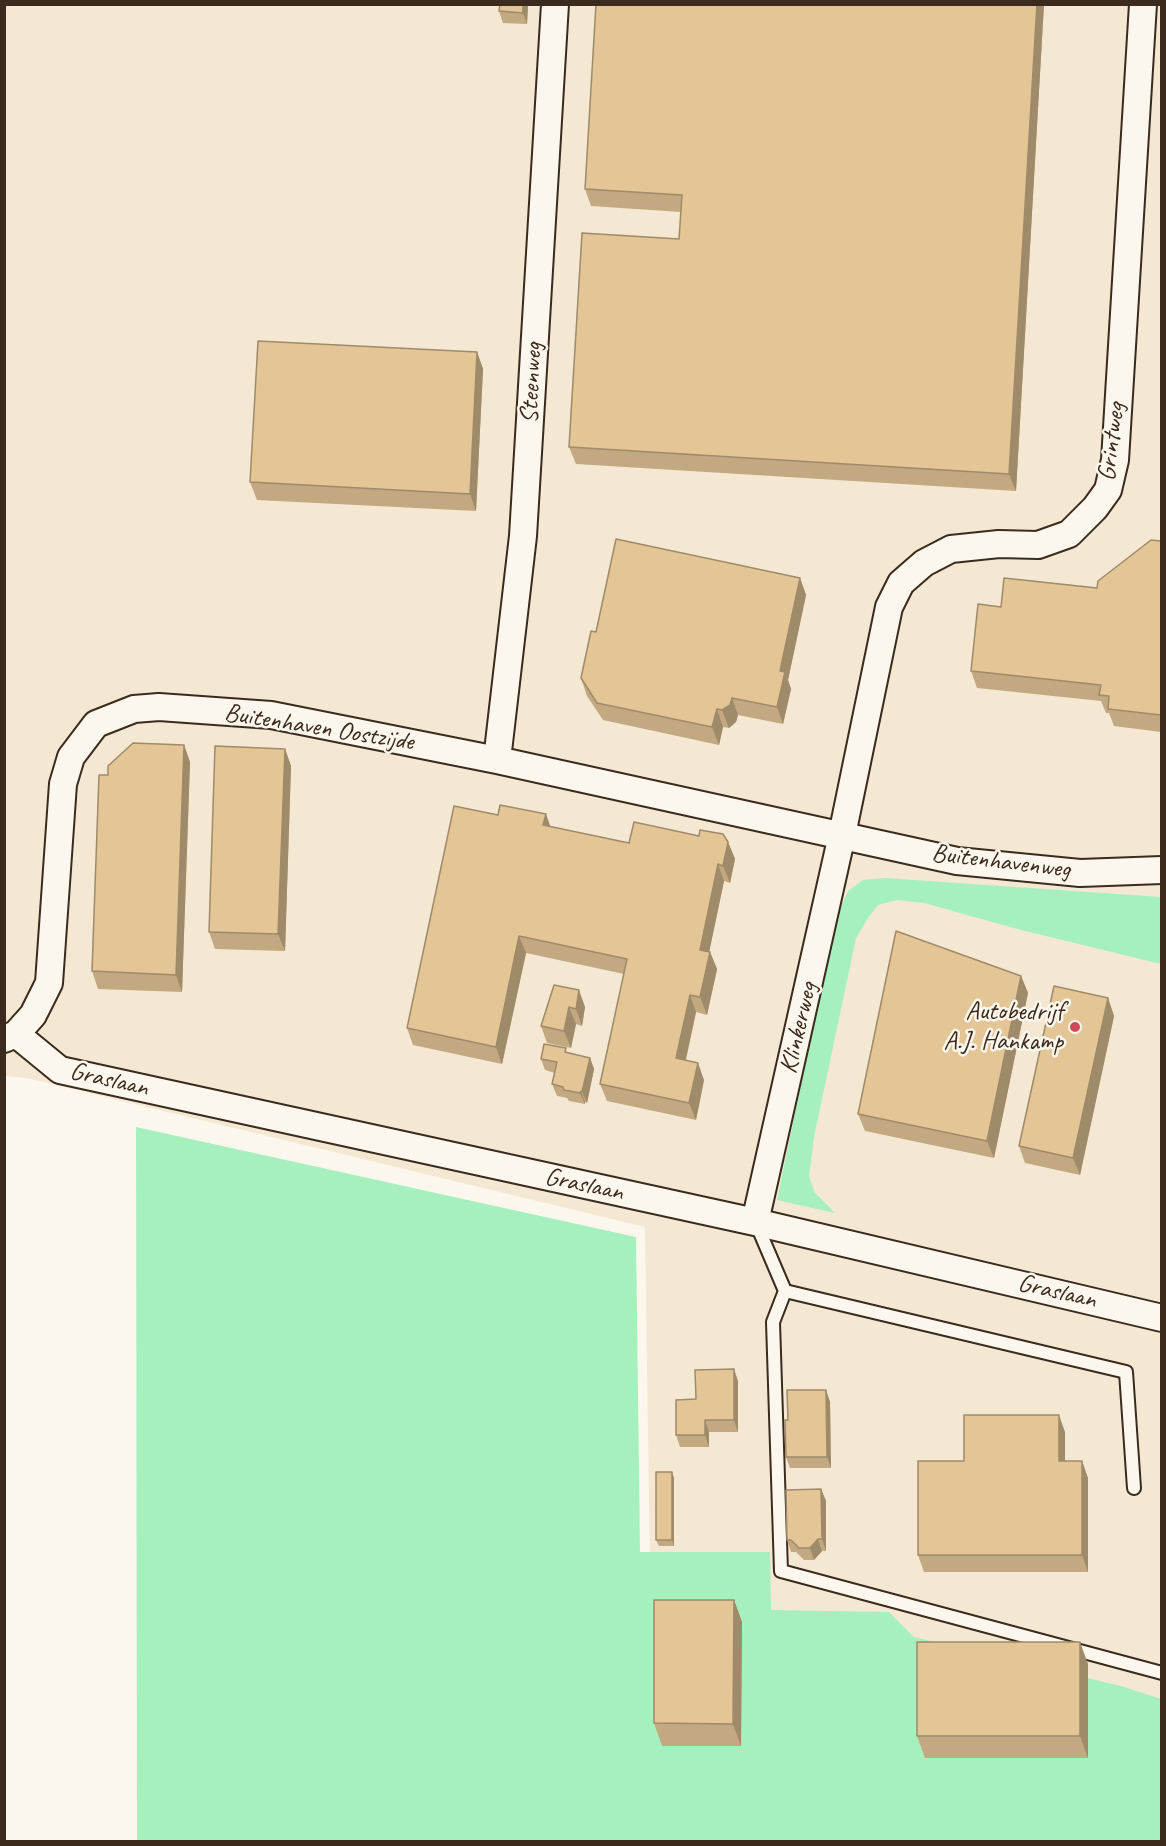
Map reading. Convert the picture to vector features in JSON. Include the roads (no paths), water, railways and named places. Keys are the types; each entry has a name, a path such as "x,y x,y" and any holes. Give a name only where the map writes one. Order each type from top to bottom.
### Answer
{"street":[{"name":"Steenweg","path":"496,760 523,536 555,4"},
{"name":"Grintweg","path":"842,835 889,607 901,583 924,563 951,549 999,544 1038,544 1069,534 1095,508 1108,490 1115,460 1143,4"},
{"name":"Buitenhaven Oostzijde","path":"10,1036 33,1015 49,984 63,784 71,757 96,724 134,710 159,707 271,715 496,760 842,835"},
{"name":"Buitenhavenweg","path":"842,835 957,861 1080,873 1161,870"},
{"name":"Klinkerweg","path":"755,1222 842,835"},
{"name":"Graslaan","path":"10,1036 60,1070 755,1222 1157,1315 1161,1318"}],"lane":[{"path":"755,1222 785,1291 773,1322 781,1571 1161,1673"},
{"path":"785,1291 1126,1372 1134,1488"}],"place":[{"name":"Autobedrijf A.J. Hankamp","path":"1075,1027"}]}
